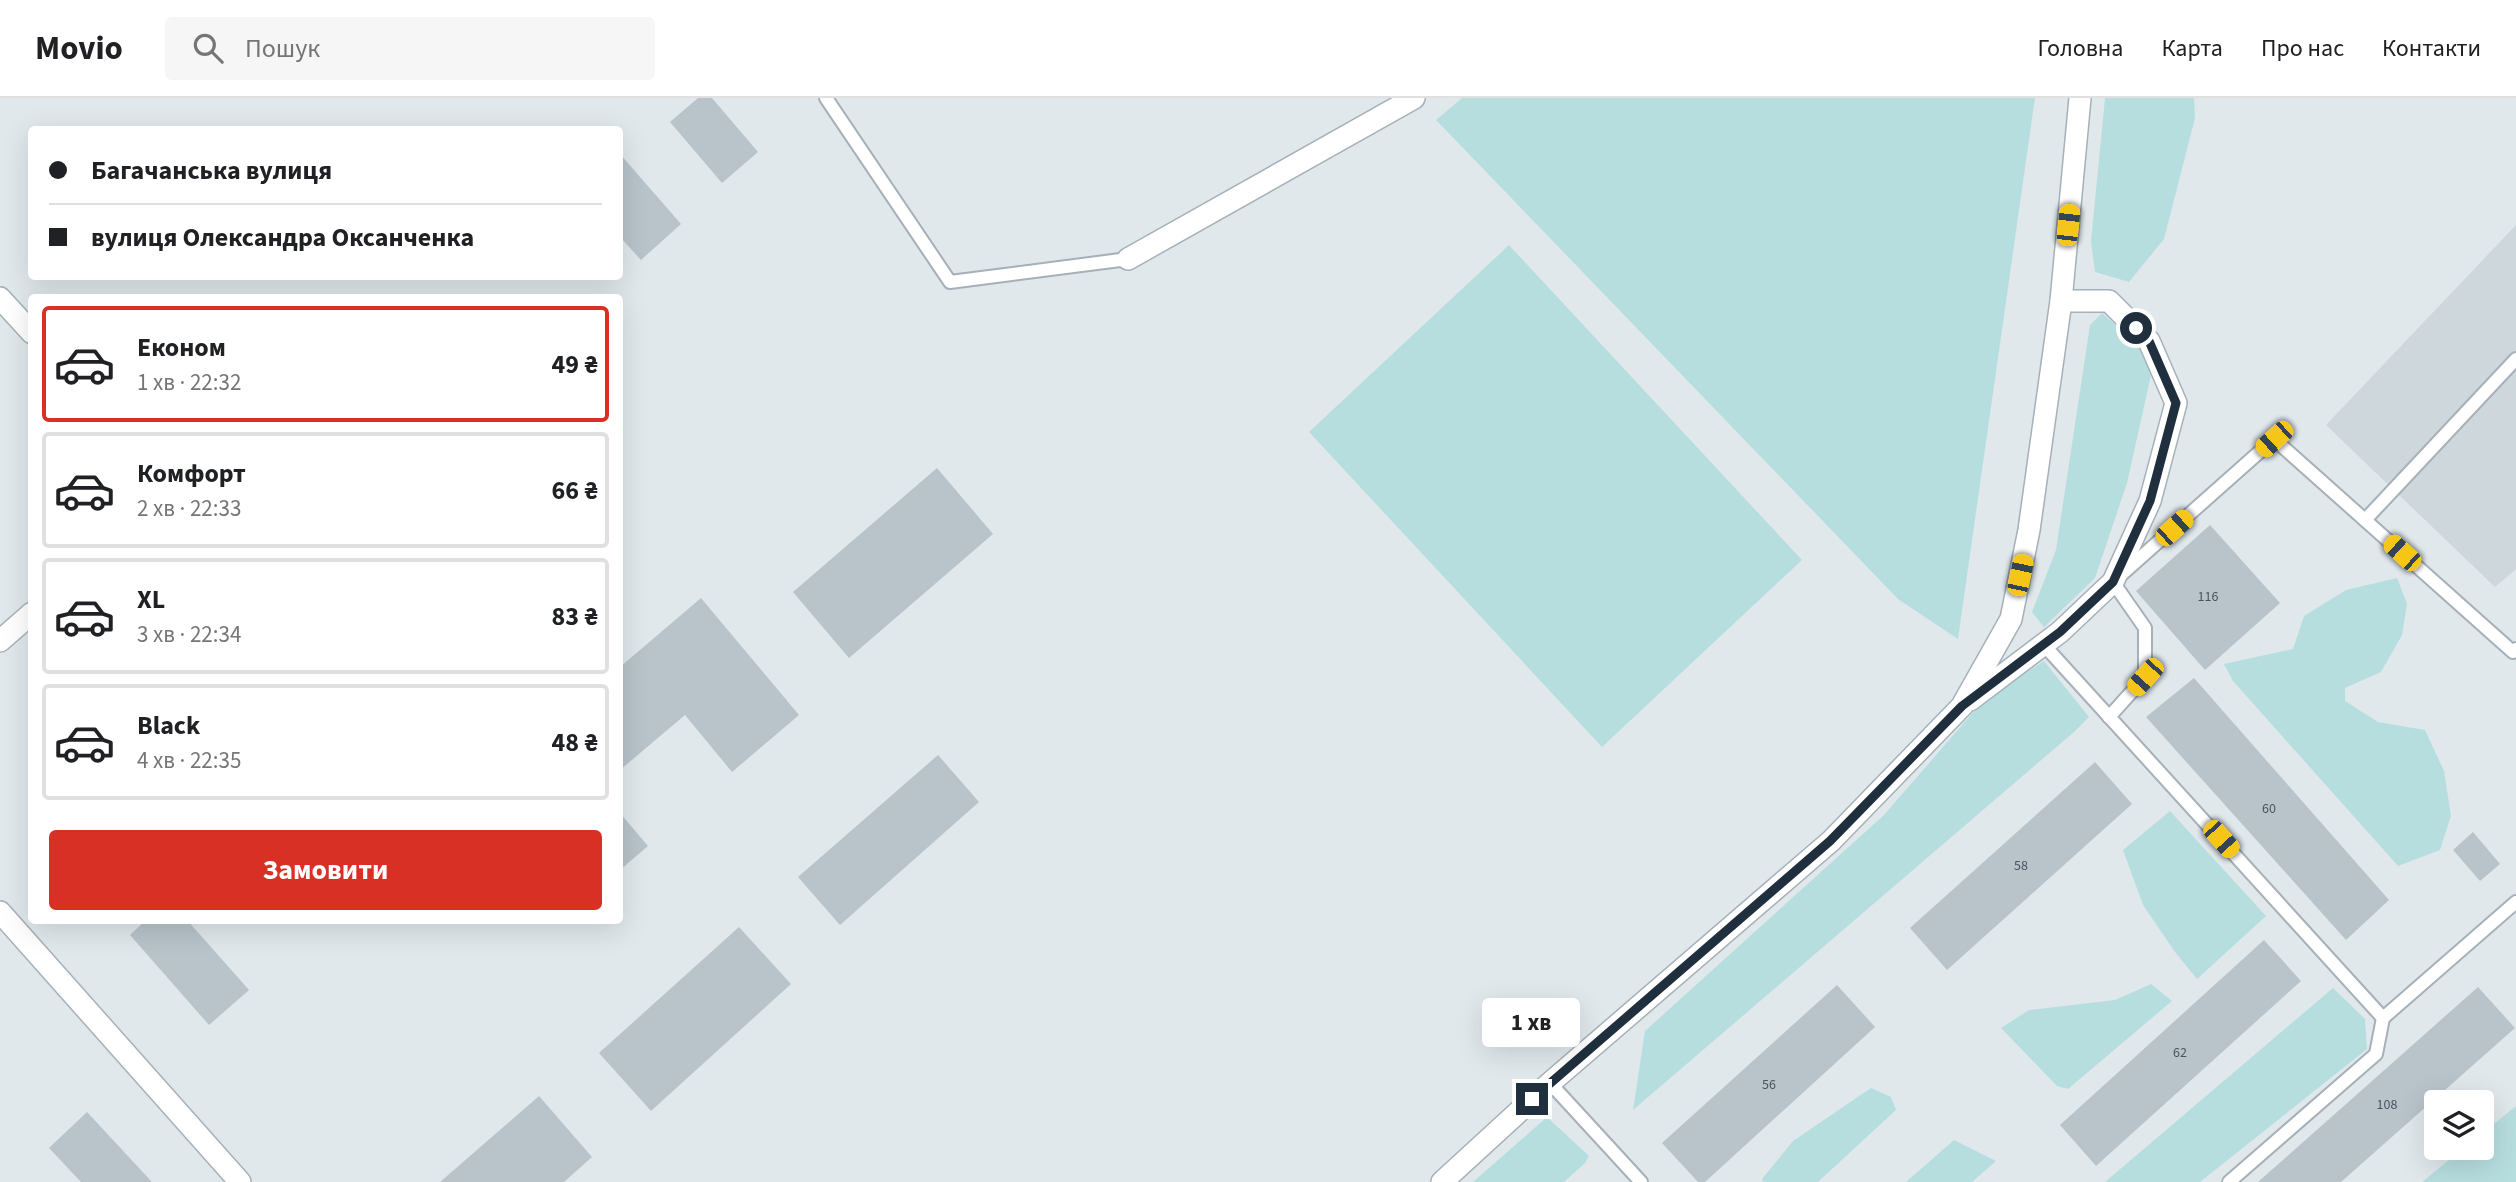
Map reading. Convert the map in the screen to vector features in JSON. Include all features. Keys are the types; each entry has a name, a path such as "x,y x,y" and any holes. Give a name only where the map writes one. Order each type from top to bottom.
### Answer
{"street":[{"path":"1128,259 1414,98"},
{"path":"1962,706 2011,619 2029,530 2061,301 2080,98"},
{"path":"0,298 28,329"},
{"path":"1442,1182 1550,1083 1830,841 1962,706 2060,632 2113,582 2150,501 2176,403 2149,341 2109,301 2061,301"},
{"path":"0,641 28,616"},
{"path":"0,912 240,1182"}],"lane":[{"path":"826,98 950,282 1128,259"},
{"path":"2365,520 2516,359"},
{"path":"2109,717 2145,677 2145,628 2113,582 2274,439 2513,652 2516,649"},
{"path":"2043,644 2383,1018"},
{"path":"2229,1182 2376,1054 2383,1018 2516,902"},
{"path":"1550,1083 1642,1182"}],"shaded area":[{"path":"1462,98 2035,98 1958,639 1898,599 1436,120"},
{"path":"2105,98 2194,98 2195,118 2164,239 2129,282 2095,272 2091,241"},
{"path":"2516,225 2516,569 2495,587 2326,425"},
{"path":"1509,245 1802,560 1602,747 1309,432"},
{"path":"2102,313 2138,345 2151,375 2127,483 2095,578 2044,627 2032,612 2056,550 2090,325"},
{"path":"2397,578 2407,604 2402,635 2381,672 2345,688 2345,701 2378,722 2425,730 2444,771 2451,816 2440,850 2398,866 2233,681 2224,664 2293,649 2304,616 2346,590"},
{"path":"2044,661 2089,717 1633,1110 1645,1031 1884,815 1982,702"},
{"path":"2170,811 2266,916 2197,979 2143,905 2123,850"},
{"path":"2151,984 2172,1001 2068,1089 2057,1086 2001,1028 2029,1010 2115,1000"},
{"path":"2333,988 2365,1019 2367,1049 2200,1182 2105,1182"},
{"path":"1871,1088 1891,1097 1896,1110 1818,1182 1763,1182 1762,1179 1793,1141"},
{"path":"2516,1106 2516,1182 2422,1182 2449,1160 2494,1160 2494,1124"},
{"path":"1547,1117 1589,1156 1564,1182 1473,1182"},
{"path":"1954,1140 1996,1161 1972,1182 1906,1182"}],"building":[{"path":"698,98 712,98 758,152 722,183 670,122"},
{"path":"623,157 681,224 641,260 623,240"},
{"path":"937,468 993,534 849,658 793,592"},
{"path":"2210,525 2280,603 2205,670 2136,591"},
{"path":"701,598 799,715 732,772 685,715 623,767 623,664"},
{"path":"2194,678 2389,900 2346,940 2146,717"},
{"path":"938,755 979,802 840,925 798,877"},
{"path":"2095,762 2132,804 1947,970 1910,928"},
{"path":"623,817 648,846 623,867"},
{"path":"2473,832 2500,864 2480,881 2453,850"},
{"path":"142,924 191,924 249,990 209,1025 130,935"},
{"path":"739,927 791,984 651,1111 599,1053"},
{"path":"2264,940 2301,981 2096,1166 2060,1125"},
{"path":"1837,985 1875,1027 1705,1182 1698,1182 1662,1143"},
{"path":"2478,987 2515,1028 2445,1090 2424,1090 2424,1109 2341,1182 2258,1182"},
{"path":"539,1096 592,1157 564,1182 440,1182"},
{"path":"87,1112 152,1182 81,1182 49,1148"}],"route":[{"path":"1532,1099 1830,841 1962,706 2060,632 2113,582 2150,501 2176,403 2149,341 2136,328"}]}
